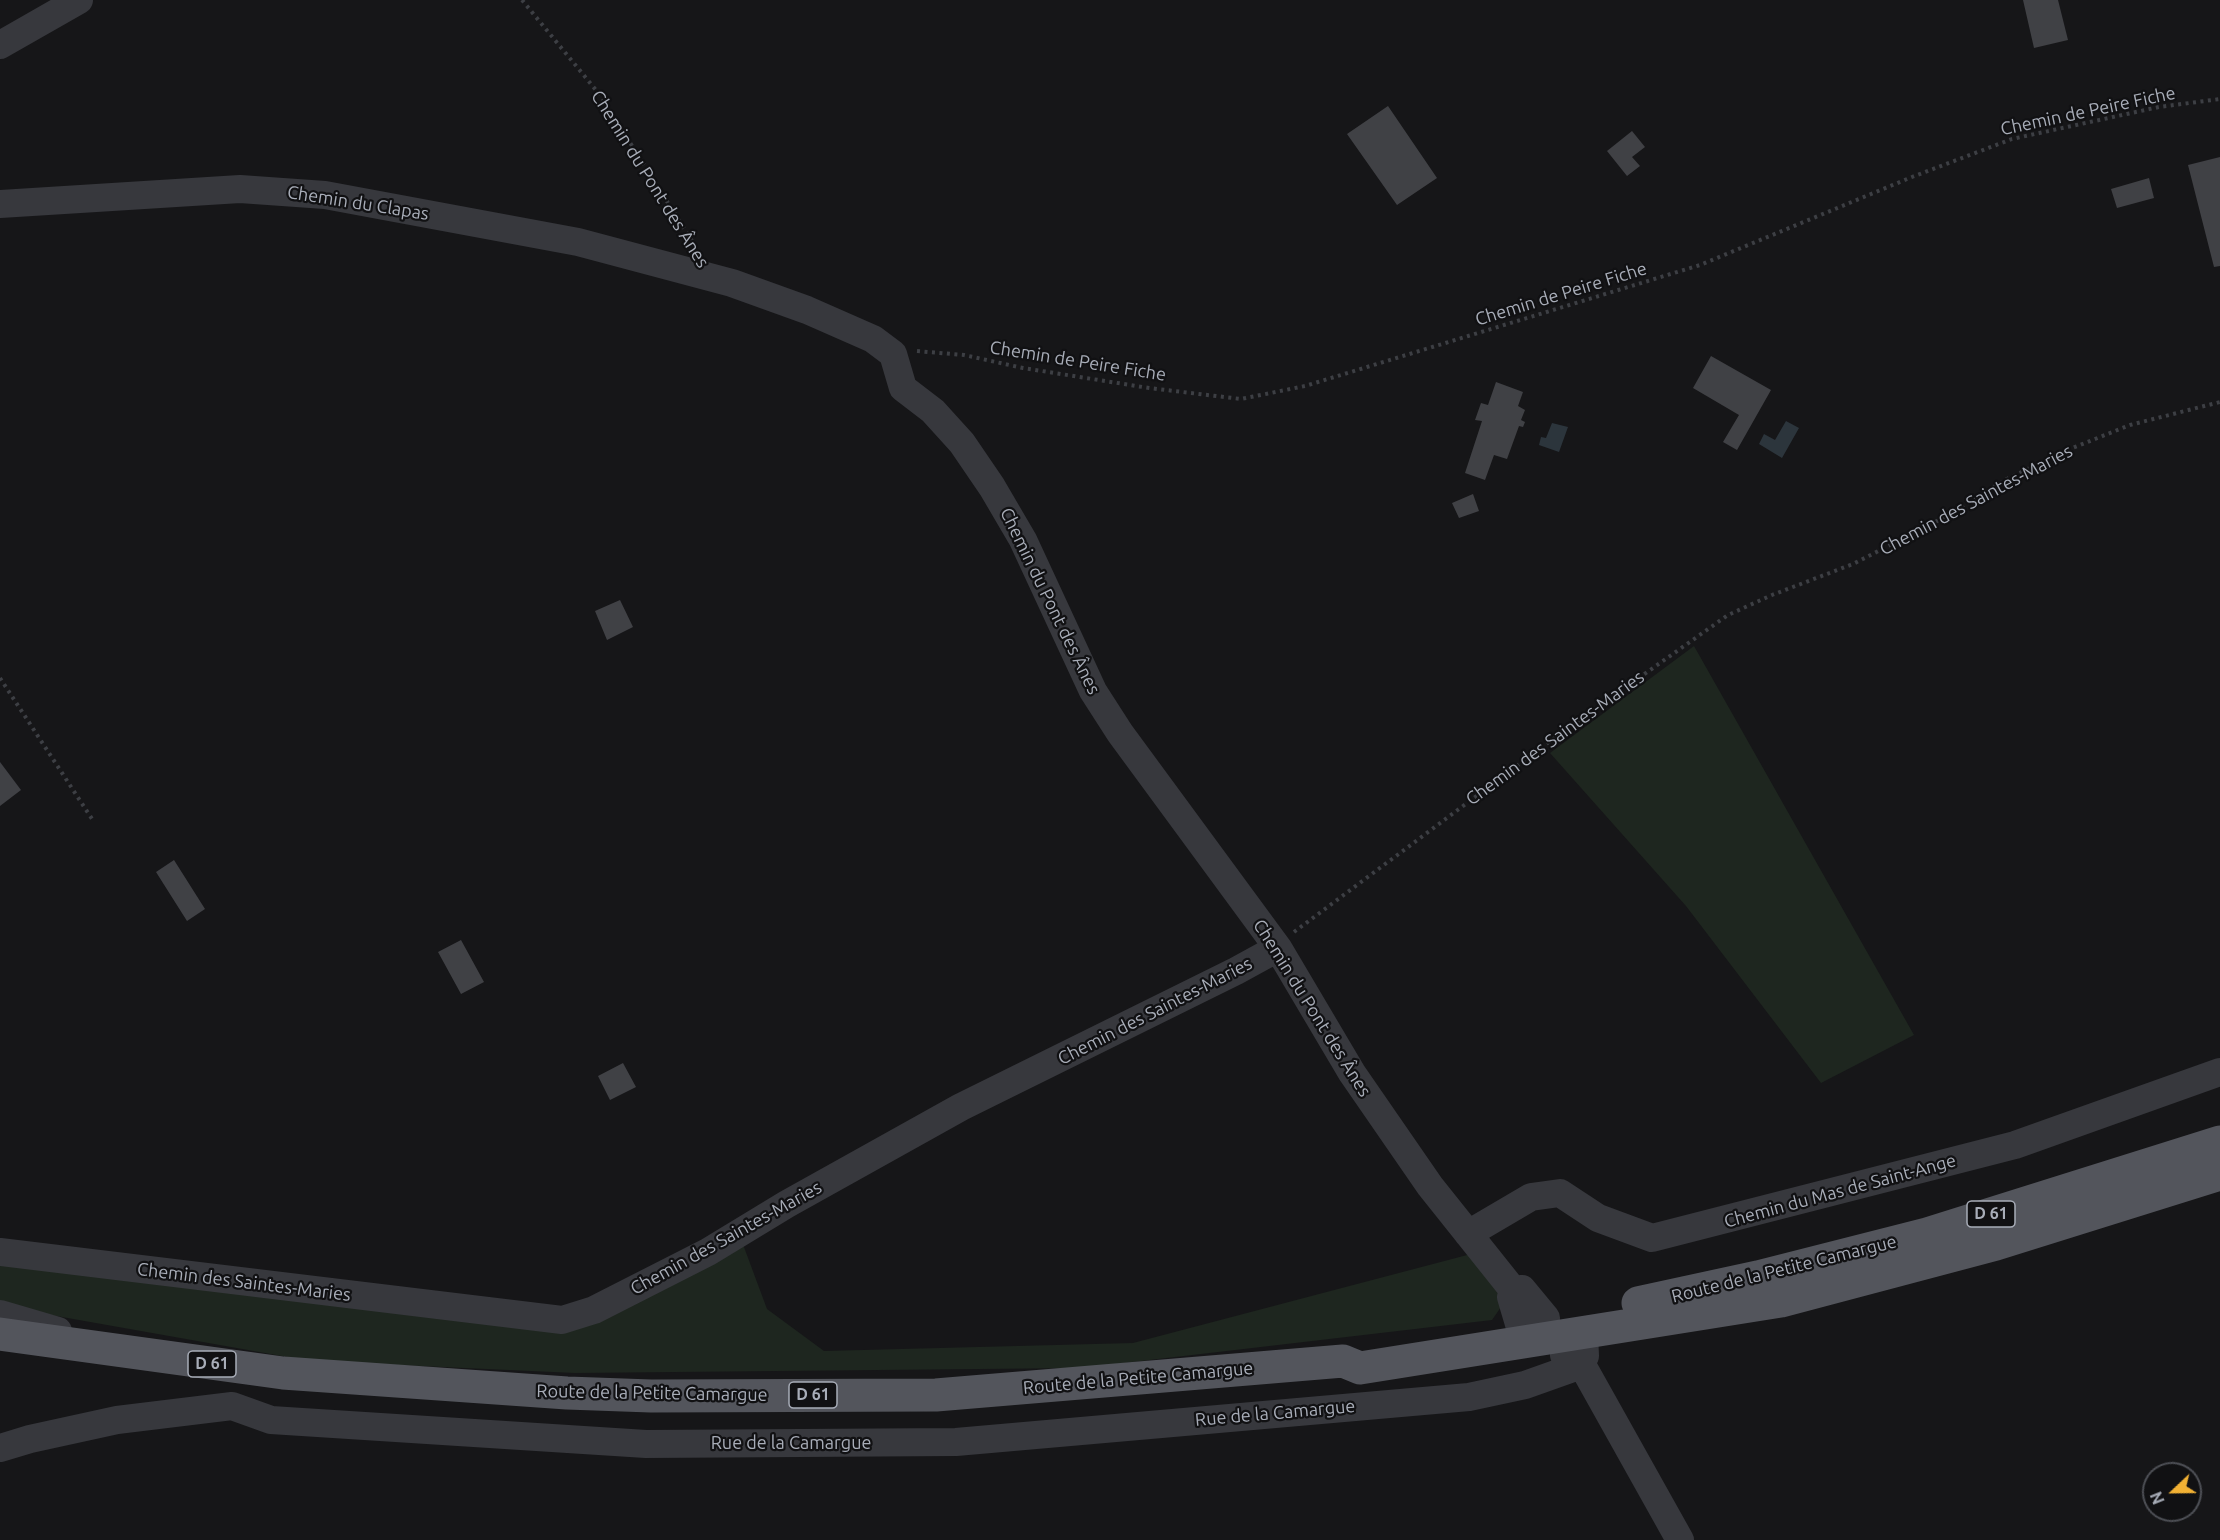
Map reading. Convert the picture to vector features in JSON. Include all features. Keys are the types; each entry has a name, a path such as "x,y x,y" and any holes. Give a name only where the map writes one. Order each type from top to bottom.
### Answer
{"main road":[{"name":"Route de la Petite Camargue","path":"1582,1336 1758,1277 1927,1234 2220,1142"},
{"name":"Route de la Petite Camargue","path":"0,1334 283,1373 567,1393 651,1396 936,1395 1343,1361 1352,1350 1535,1331 1582,1336 1781,1301 1996,1244 2220,1174"}],"street":[{"path":"0,45 79,0"},
{"name":"Chemin du Clapas","path":"0,204 240,189 292,191 578,243 710,277"},
{"name":"Chemin du Pont des Ânes","path":"710,277 807,310 873,339 892,354 903,388 933,411 962,442 1023,540 1093,691 1120,733 1278,948 1352,1073 1430,1186 1513,1290 1511,1297 1535,1331"},
{"name":"Chemin des Saintes-Maries","path":"0,1252 562,1320 594,1310 698,1257 961,1107 1236,972 1278,948"},
{"name":"Chemin du Mas de Saint-Ange","path":"1468,1233 1531,1197 1560,1193 1598,1218 1652,1238 2015,1145 2220,1072"},
{"path":"0,1314 141,1354"},
{"path":"1582,1336 1680,1540"},
{"name":"Rue de la Camargue","path":"0,1448 30,1438 117,1419 232,1406 272,1420 646,1444 957,1442 1469,1397 1544,1379 1582,1336"}],"path":[{"name":"Chemin du Pont des Ânes","path":"522,0 600,95 702,258 710,277"},
{"name":"Chemin de Peire Fiche","path":"892,354 908,350 964,355 1023,368 1241,399 1305,386 1700,266 1912,177 2012,139 2160,107 2220,99"},
{"name":"Chemin des Saintes-Maries","path":"1278,948 1285,939 1561,733 1728,615 1772,595 1853,564 1939,520 2007,479 2065,451 2130,425 2220,402"},
{"path":"0,678 94,822"}],"shaded area":[{"path":"1786,421 1799,428 1782,458 1759,444 1764,434 1775,440"},
{"path":"1552,423 1568,427 1559,452 1539,445 1541,437 1546,438"},
{"path":"1694,646 1914,1035 1821,1083 1686,906 1550,753"},
{"path":"741,1239 767,1309 824,1351 1133,1343 1471,1254 1500,1291 1501,1307 1492,1320 1081,1368 575,1373 310,1361 0,1306 0,1260 537,1330"}],"building":[{"path":"2023,0 2058,0 2068,40 2034,48"},
{"path":"1388,106 1437,178 1397,205 1347,134"},
{"path":"1632,131 1645,147 1632,157 1640,166 1627,176 1607,151"},
{"path":"2220,157 2220,266 2214,267 2188,165"},
{"path":"2149,178 2154,198 2117,208 2111,189"},
{"path":"1711,356 1771,390 1737,450 1723,442 1739,415 1693,388"},
{"path":"1496,382 1523,392 1518,406 1525,410 1521,420 1525,422 1523,427 1519,426 1507,459 1494,455 1485,480 1465,473 1482,421 1475,420 1481,403 1488,405"},
{"path":"1473,494 1479,511 1459,518 1452,503"},
{"path":"620,600 633,627 607,640 595,611"},
{"path":"0,762 21,790 0,806"},
{"path":"174,860 205,909 187,921 156,872"},
{"path":"461,940 484,982 461,994 438,952"},
{"path":"623,1063 636,1087 610,1100 598,1076"}]}
